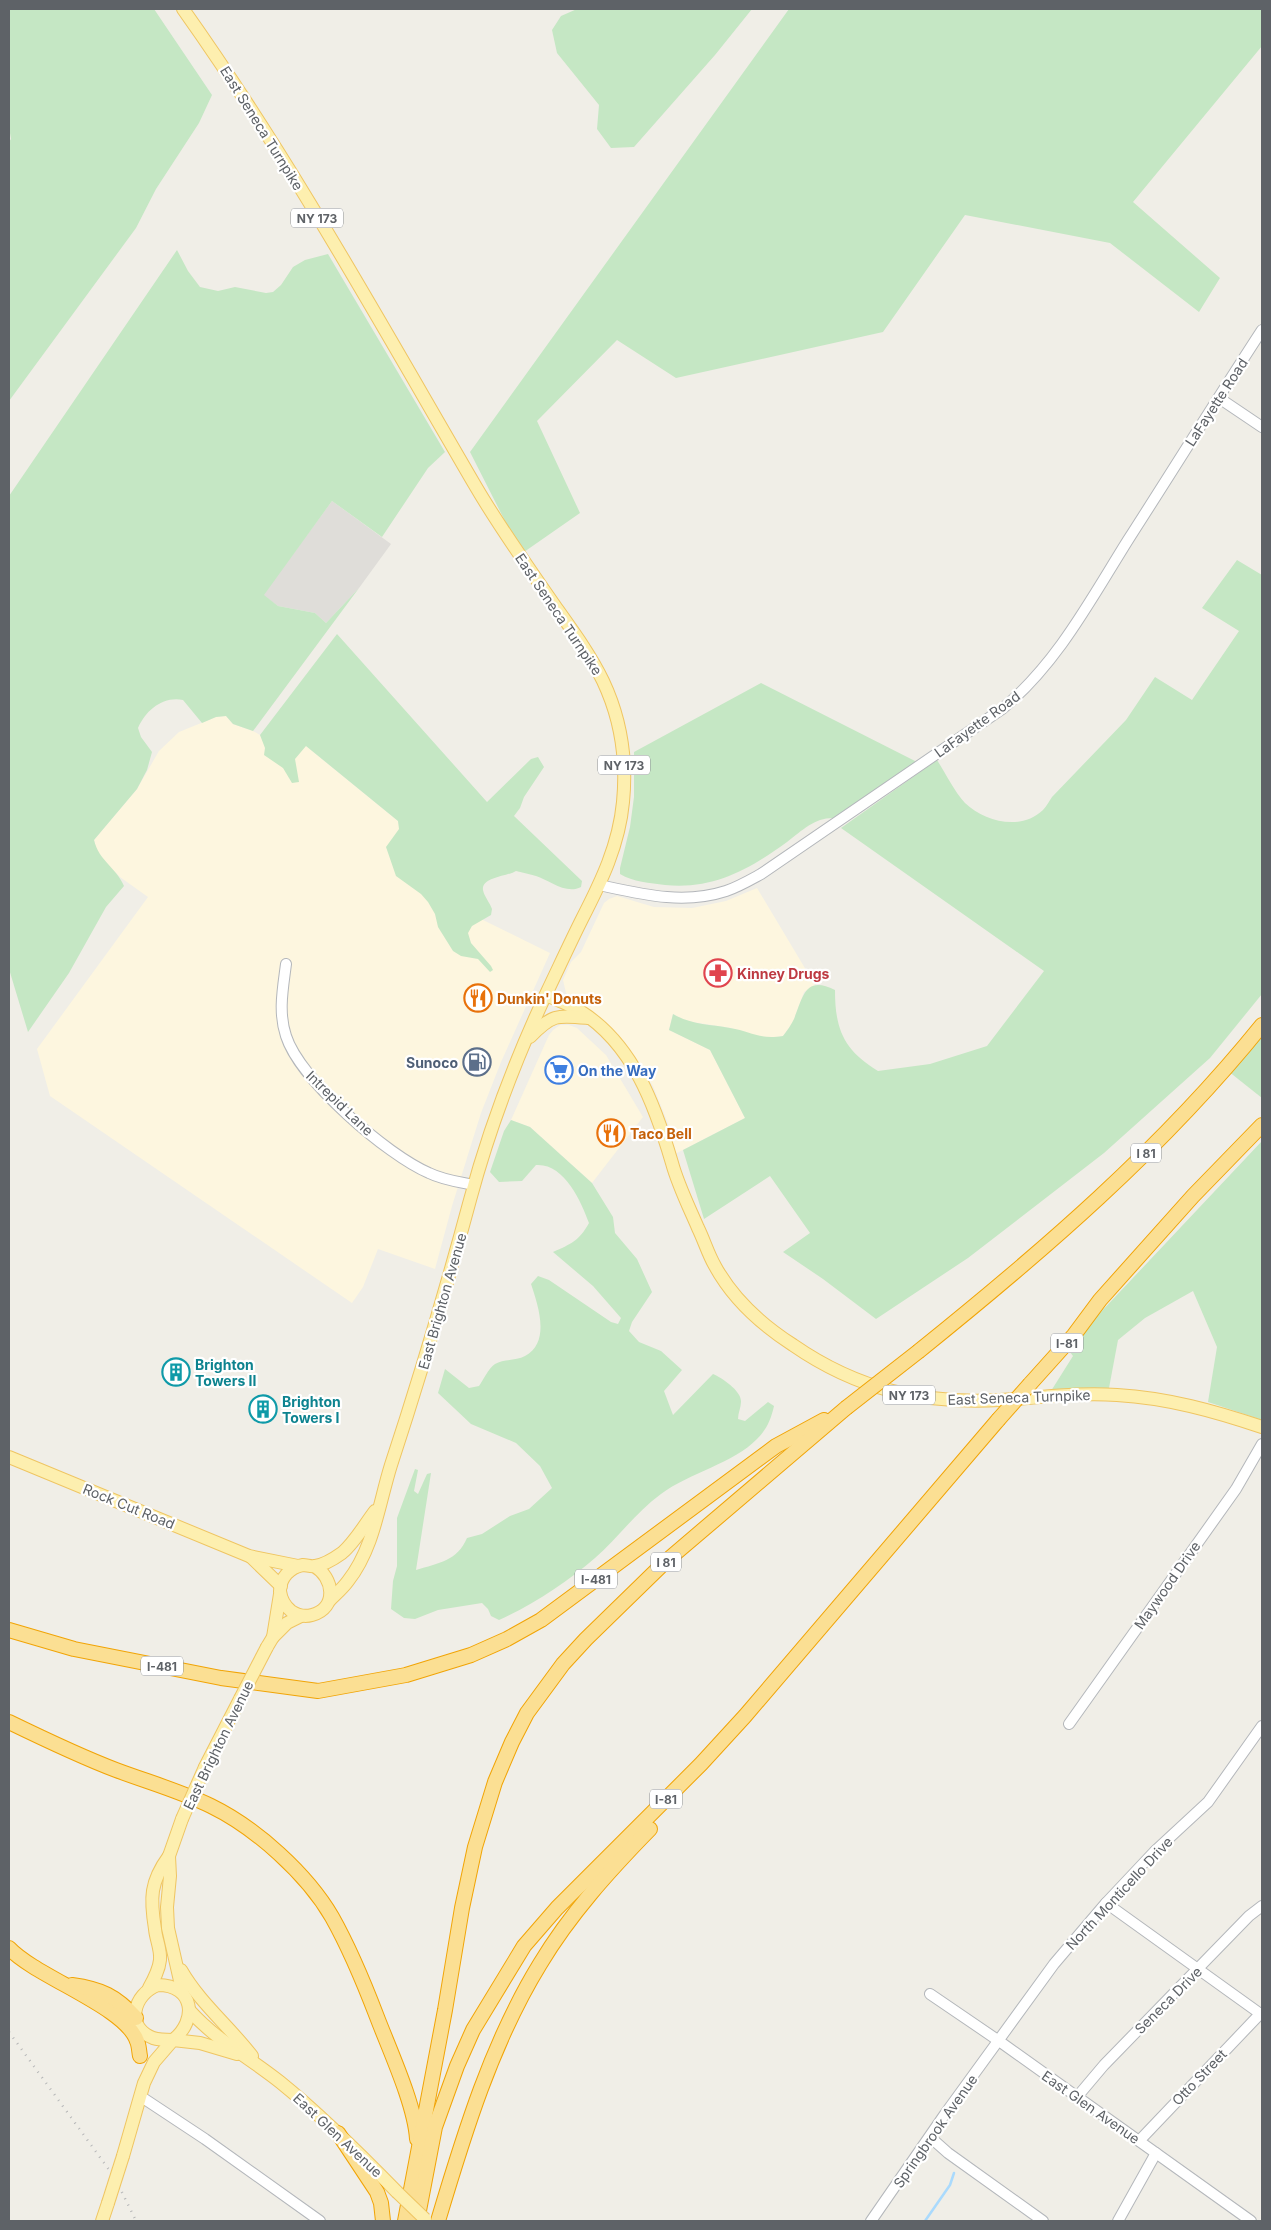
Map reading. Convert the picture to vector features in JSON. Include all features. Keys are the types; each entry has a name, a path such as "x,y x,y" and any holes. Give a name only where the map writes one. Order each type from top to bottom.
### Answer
{"highway":[{"name":"I 81","path":"418,2154 468,1879 495,1782 527,1713 563,1664 664,1563 846,1408 1019,1270 1122,1178 1201,1098 1262,1025"},
{"name":"I-81","path":"427,2221 435,2127 457,2066 473,2030 490,1999 524,1946 557,1908 701,1764 822,1627 998,1420 1074,1335 1100,1300 1193,1196 1262,1124"},
{"name":"I-481","path":"9,1630 74,1649 221,1678 318,1691 406,1675 471,1655 508,1639 541,1620 776,1446 846,1408"},
{"path":"427,2221 461,2146 495,2056 516,2009 540,1963 574,1914 607,1874 738,1736 779,1688 822,1627"},
{"path":"9,1722 115,1770 182,1792 213,1807 255,1833 275,1849 306,1883 331,1916 353,1958 411,2108 417,2136 418,2154 405,2221"},
{"path":"9,1948 27,1964 100,2006 124,2023 137,2040 140,2056"},
{"path":"63,1984 89,1987 109,1994 124,2005 137,2022"},
{"path":"338,2134 377,2192 382,2203 383,2221"}],"main road":[{"name":"East Seneca Turnpike","path":"183,9 244,98 393,342 478,490 509,539 582,644 602,680 614,707 622,743 625,774 618,834 599,885 546,995 572,1006 589,1018 610,1037 630,1060 645,1088 690,1208 715,1266 734,1295 768,1326 830,1369 870,1386 931,1399 998,1400 1075,1395 1160,1399 1206,1409 1262,1427"},
{"name":"East Brighton Avenue","path":"330,1600 348,1581 370,1541 378,1507 416,1388 482,1155 525,1043 546,995"},
{"path":"525,1043 544,1022 554,1018 564,1016 589,1018"},
{"name":"Rock Cut Road","path":"9,1457 249,1556 298,1566"},
{"path":"314,1566 327,1576 330,1583 330,1600 318,1613 302,1616 287,1607 282,1600 281,1589 285,1576 298,1566 314,1566 328,1561 343,1552 378,1507"},
{"name":"Rock Cut Road","path":"249,1556 281,1589"},
{"name":"East Brighton Avenue","path":"270,1642 281,1589"},
{"name":"East Brighton Avenue","path":"149,1988 158,1970 160,1961 152,1894 156,1873 169,1856 182,1819 205,1768 270,1642 287,1623 302,1616"},
{"name":"East Brighton Avenue","path":"169,1856 170,1876 167,1907 174,1959 183,1994"},
{"path":"174,1959 200,1999 240,2041 260,2066"},
{"path":"102,2221 144,2083 154,2062 183,2030 188,2020 190,2011 188,2002 176,1988 167,1985 149,1988 137,2001 137,2022 144,2083"},
{"name":"East Glen Avenue","path":"190,2011 204,2027 282,2083 338,2134 427,2221"},
{"path":"137,2022 152,2038 173,2040"},
{"name":"East Glen Avenue","path":"173,2040 200,2043 244,2056"}],"street":[{"name":"LaFayette Road","path":"599,885 651,897 695,898 726,891 761,874 1002,709 1024,691 1060,646 1262,330"},
{"path":"1219,398 1262,427"},
{"name":"Intrepid Lane","path":"286,964 281,1008 282,1021 290,1048 307,1074 369,1132 406,1161 429,1173 474,1185"},
{"name":"Maywood Drive","path":"1069,1724 1236,1489 1262,1444"},
{"name":"North Monticello Drive","path":"999,2041 1054,1964 1106,1903 1154,1852 1208,1802 1262,1726"},
{"path":"1106,1903 1261,2015"},
{"name":"Seneca Drive","path":"1077,2097 1104,2065 1249,1916 1262,1906"},
{"name":"East Glen Avenue","path":"930,1994 1251,2221"},
{"name":"Otto Street","path":"1139,2141 1261,2015"},
{"name":"Springbrook Avenue","path":"871,2221 999,2041"},
{"path":"140,2096 205,2139 320,2221"},
{"path":"930,2137 955,2159 1043,2221"},
{"path":"1118,2221 1156,2153"}],"shaded area":[{"path":"332,501 391,544 359,588 326,623 315,613 278,606 263,595"},
{"path":"226,716 233,724 253,731 260,735 263,740 306,746 398,821 400,829 467,899 483,920 550,953 501,1062 481,1113 452,1206 435,1269 378,1249 363,1287 352,1303 50,1096 37,1049 148,897 120,877 106,863 97,851 94,840 137,789 159,751 179,732 216,717"},
{"path":"757,888 815,985 804,992 793,1022 783,1036 771,1038 754,1036 731,1028 686,1021 673,1014 669,1030 710,1050 745,1118 675,1154 669,1126 653,1086 632,1054 599,1018 566,993 563,980 571,962 581,952 604,903 609,899 617,896 654,907 692,908 726,901"},
{"path":"560,1025 569,1025 577,1028 606,1055 643,1117 592,1183 530,1127 511,1120 549,1035"}],"green space":[{"path":"9,9 154,9 212,95 199,123 156,189 136,228 9,401 9,142 11,139 9,127"},
{"path":"577,9 752,9 715,55 634,147 611,148 597,129 599,105 557,53 552,30 561,16"},
{"path":"789,9 1262,9 1262,46 1133,202 1220,278 1199,312 1110,243 965,215 883,332 676,378 617,340 537,421 580,513 524,552 506,523 470,452"},
{"path":"177,250 188,271 200,287 218,291 235,287 266,293 273,292 281,285 293,267 305,260 328,254 445,452 428,468 382,537 332,501 264,595 278,606 315,613 326,623 359,588 253,731 233,724 226,716 216,717 202,723 183,700 176,699 162,702 150,710 141,721 138,728 141,737 152,752 147,770 137,789 94,840 96,847 121,879 124,886 106,907 69,973 28,1032 9,969 9,496"},
{"path":"1237,560 1262,575 1262,994 1210,1058 1104,1153 968,1258 876,1319 783,1252 810,1233 770,1176 704,1219 683,1150 745,1118 710,1050 669,1030 673,1014 694,1022 737,1029 761,1036 783,1036 793,1021 803,996 811,987 817,985 835,990 837,1017 844,1038 857,1055 878,1071 930,1064 987,1046 1044,971 841,828 937,760 961,798 973,810 1003,822 1014,822 1034,817 1046,807 1052,797 1126,720 1155,677 1192,700 1239,631 1202,608"},
{"path":"337,634 487,802 531,759 538,757 544,767 514,816 582,881 581,887 575,889 564,888 536,876 516,871 486,882 483,890 492,909 491,915 472,926 468,933 471,943 491,966 493,970 490,972 478,959 461,956 453,951 438,927 435,914 428,902 421,894 396,876 386,847 399,829 398,821 306,746 295,759 299,782 292,783 283,768 264,755 265,748 260,735"},
{"path":"761,683 917,762 833,818 814,822 759,861 730,876 715,881 683,886 642,882 620,874 634,797 634,752"},
{"path":"1262,1032 1262,1098 1228,1071"},
{"path":"511,1120 530,1127 592,1183 613,1217 615,1233 637,1259 652,1292 632,1322 629,1331 639,1342 661,1351 682,1370 664,1391 673,1415 713,1374 735,1389 738,1394 741,1402 738,1419 745,1421 768,1402 774,1406 766,1428 757,1439 736,1455 661,1494 584,1567 524,1607 499,1620 491,1616 488,1609 482,1603 438,1610 415,1619 404,1618 391,1609 393,1581 397,1566 397,1518 415,1469 418,1470 414,1491 418,1494 427,1474 431,1473 416,1570 440,1563 453,1556 463,1546 467,1538 482,1534 510,1516 529,1509 552,1488 540,1466 516,1443 471,1424 438,1393 445,1369 469,1388 479,1386 488,1371 495,1364 521,1358 533,1350 538,1342 540,1323 537,1302 531,1284 538,1276 549,1280 611,1322 618,1324 621,1318 593,1286 553,1252 574,1241 582,1234 589,1223 576,1194 563,1177 555,1170 546,1166 536,1165 522,1181 499,1182 490,1172 504,1131"},
{"path":"1262,1141 1262,1420 1208,1402 1217,1347 1193,1291 1145,1318 1118,1340 1109,1388 1051,1391 1073,1356 1067,1348"}],"waterway":[{"path":"925,2221 950,2185 954,2173"}],"railway":[{"path":"9,2032 115,2178 136,2221"}],"place":[{"name":"Kinney Drugs","path":"718,973"},
{"name":"Dunkin' Donuts","path":"478,998"},
{"name":"Sunoco","path":"477,1062"},
{"name":"On the Way","path":"559,1070"},
{"name":"Taco Bell","path":"611,1133"},
{"name":"Brighton Towers II","path":"176,1372"},
{"name":"Brighton Towers I","path":"263,1409"}]}
